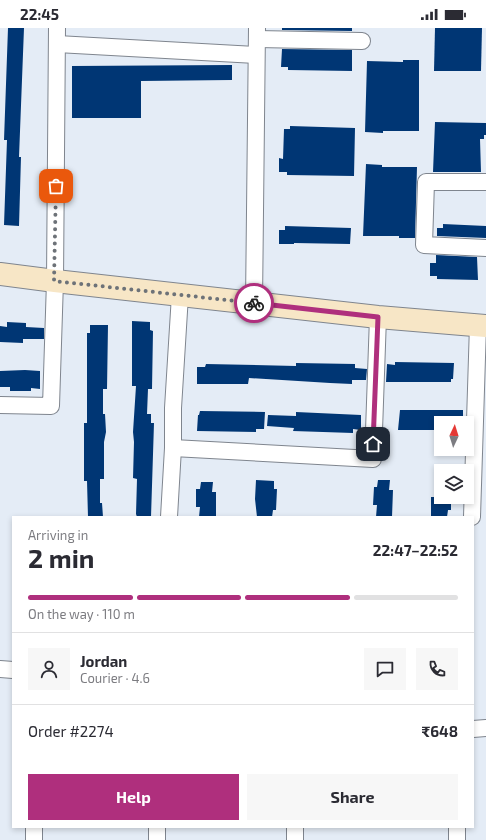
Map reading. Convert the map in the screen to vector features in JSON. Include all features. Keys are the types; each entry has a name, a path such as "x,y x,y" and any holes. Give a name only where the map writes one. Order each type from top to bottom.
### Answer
{"street":[{"path":"0,405 51,406 57,28"},
{"path":"254,303 257,34 362,42"},
{"path":"57,44 256,55"},
{"path":"486,182 426,182 424,245 486,248"},
{"path":"0,274 378,317 482,326 472,516"},
{"path":"170,516 173,408 180,295"},
{"path":"173,448 373,460 378,317"},
{"path":"0,669 12,670"},
{"path":"474,729 486,728"},
{"path":"34,828 34,840"},
{"path":"157,828 157,840"},
{"path":"295,828 295,840"},
{"path":"457,828 457,840"}],"building":[{"path":"8,28 24,28 19,157 21,157 19,226 4,225 7,140 4,140"},
{"path":"282,28 352,28 352,31 282,30"},
{"path":"435,28 482,28 481,71 434,71"},
{"path":"282,49 352,50 352,71 288,70 288,67 281,67"},
{"path":"403,60 419,60 419,131 383,131 383,133 365,132 367,61 403,62"},
{"path":"232,65 232,80 141,81 141,118 72,118 72,66"},
{"path":"435,122 486,123 486,135 484,135 484,139 480,139 481,172 433,172"},
{"path":"290,126 355,128 354,176 287,175 287,172 279,172 279,158 283,159 284,129 290,129"},
{"path":"366,164 382,165 382,167 417,167 415,238 399,238 399,236 363,236"},
{"path":"443,224 486,226 486,238 437,236 437,228 443,228"},
{"path":"285,226 351,228 350,244 279,244 279,230 285,230"},
{"path":"436,255 477,257 478,280 437,279 437,276 430,276 430,263 436,263"},
{"path":"132,321 150,322 150,330 153,331 152,389 148,389 147,414 151,414 151,423 154,423 151,516 137,516 136,514 137,479 133,478 133,432 136,386 132,386"},
{"path":"7,322 26,323 26,327 44,328 44,339 23,339 23,343 0,342 0,326 7,327"},
{"path":"90,325 108,325 107,389 103,389 103,414 105,414 106,432 104,442 104,479 100,479 100,503 102,503 103,516 88,516 87,481 84,481 84,423 87,423 87,333 90,333"},
{"path":"395,362 454,363 453,379 451,379 451,382 386,382 387,364 395,365"},
{"path":"296,363 355,364 355,368 367,369 366,380 352,380 352,384 249,378 248,384 197,384 197,367 205,367 206,364 296,366"},
{"path":"0,371 40,371 40,389 31,388 31,391 10,391 10,387 0,387"},
{"path":"400,410 463,410 463,416 434,416 434,430 398,430"},
{"path":"200,411 265,412 264,429 256,429 256,432 197,431 198,415"},
{"path":"296,412 361,415 361,430 353,429 353,433 293,431 294,428 267,426 268,415 296,416"},
{"path":"256,480 274,481 274,489 277,489 276,510 273,510 272,516 257,516 255,499"},
{"path":"378,480 390,480 389,490 393,490 392,516 376,516 377,505 373,505 374,487 377,487"},
{"path":"201,482 213,482 212,492 216,492 216,516 199,516 200,507 196,507 196,489 200,489"},
{"path":"431,497 434,497 434,504 451,504 451,510 448,510 447,516 431,516"}],"way so far":[{"path":"56,186 54,281 254,303"}],"route":[{"path":"254,303 378,317 373,444"}]}
